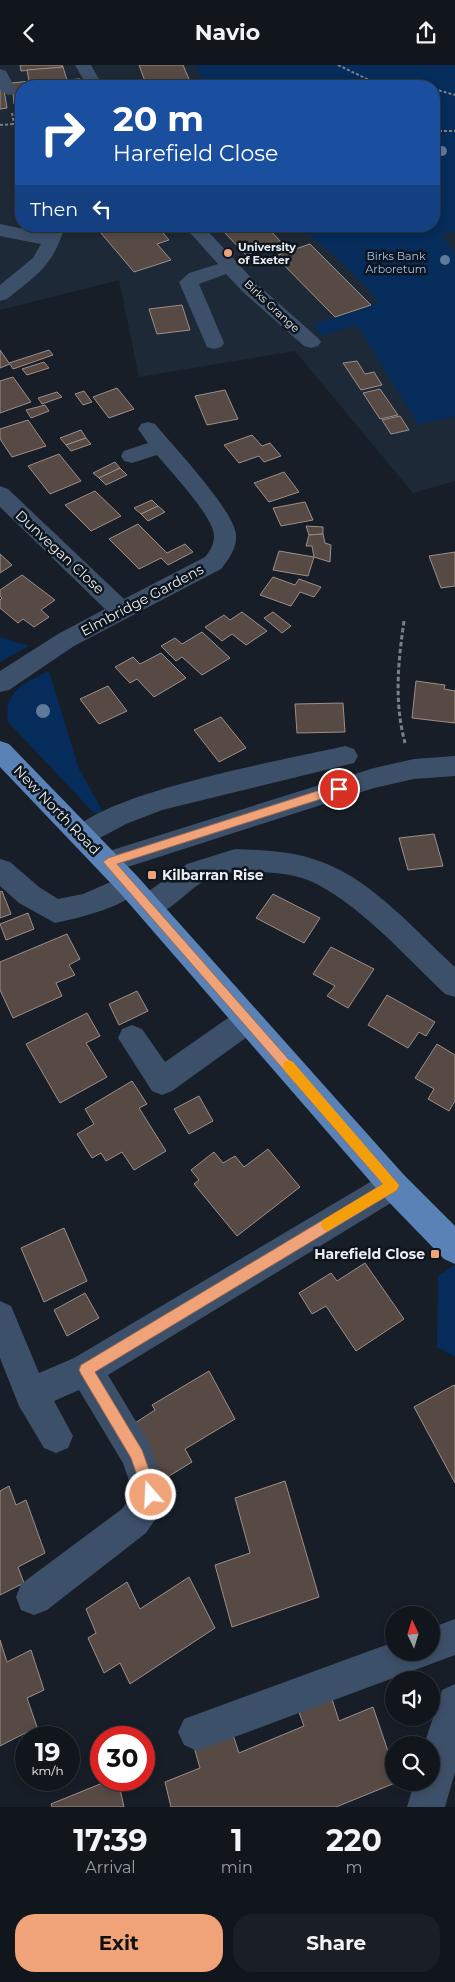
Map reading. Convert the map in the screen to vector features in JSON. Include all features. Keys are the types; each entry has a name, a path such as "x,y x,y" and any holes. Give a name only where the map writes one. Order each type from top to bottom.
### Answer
{"main road":[{"name":"New North Road","path":"0,751 108,862 393,1185 455,1248"}],"street":[{"path":"83,65 92,80"},
{"path":"0,74 8,90"},
{"path":"0,230 15,231"},
{"path":"0,295 40,262 48,250 53,233 35,232"},
{"name":"Birks Grange","path":"199,232 250,288 311,342"},
{"path":"214,343 189,282 196,277 231,266"},
{"name":"Elmbridge Gardens","path":"0,683 66,640 120,610 213,563 222,552 226,532 220,518 154,437 132,456"},
{"name":"Dunvegan Close","path":"0,494 120,610"},
{"path":"83,836 118,816 159,800 345,756"},
{"path":"108,862 306,801 373,777 438,766 455,767"},
{"path":"148,906 196,872 235,860 269,861 310,869 338,882 369,905 455,985"},
{"path":"1,870 29,895 55,911 87,905 129,885"},
{"path":"132,1038 162,1081 248,1020"},
{"path":"31,1393 86,1370 393,1185"},
{"path":"0,1317 31,1393 56,1436"},
{"path":"34,1597 134,1521 151,1495 137,1455 86,1370"},
{"path":"440,1643 455,1637"},
{"path":"197,1733 393,1661"},
{"path":"426,1807 455,1703"}],"path":[{"path":"338,65 356,76 370,80"},
{"path":"440,91 455,95"},
{"path":"0,125 14,124"},
{"path":"440,131 455,131"},
{"path":"404,621 396,671 400,726 414,770"}],"shaded area":[{"name":"University of Exeter","path":"0,65 455,65 455,481 413,493 295,351 139,377 119,280 0,310"}],"green space":[{"name":"Birks Bank Arboretum","path":"195,65 451,65 455,67 455,232 441,235 455,252 455,417 418,424 357,325 321,336 314,324 379,302 327,249 303,232 440,232 440,80 202,80"},
{"path":"0,637 29,646 0,662"},
{"path":"49,671 79,769 103,812 94,813 8,722 7,711 12,695 24,684"},
{"path":"455,1265 455,1357 437,1347 438,1276"}],"building":[{"path":"20,65 62,65 63,67 21,71"},
{"path":"139,65 183,65 189,80 145,80"},
{"path":"63,67 67,80 29,80 27,70"},
{"path":"12,83 15,83 15,104 14,104"},
{"path":"0,84 3,84 7,108 0,109"},
{"path":"100,232 162,232 169,240 157,244 171,260 134,272"},
{"path":"224,232 272,232 282,243 246,255"},
{"path":"310,244 371,305 335,317 275,256"},
{"path":"182,305 190,330 157,334 149,309"},
{"path":"0,350 9,363 49,350 53,355 13,369 10,364 0,368"},
{"path":"357,361 365,374 374,372 382,385 361,390 343,363"},
{"path":"44,362 49,368 27,375 22,369"},
{"path":"13,377 31,402 0,413 0,381"},
{"path":"117,388 134,409 109,418 93,397"},
{"path":"380,389 398,415 380,419 363,393"},
{"path":"225,390 238,419 207,425 195,396"},
{"path":"84,391 92,402 83,405 75,394"},
{"path":"57,392 62,397 42,404 38,398"},
{"path":"45,405 49,411 31,418 26,410"},
{"path":"400,416 409,430 391,434 382,420"},
{"path":"28,420 46,446 12,457 0,439 0,429"},
{"path":"81,430 86,438 66,445 60,438"},
{"path":"252,435 262,446 270,443 281,456 264,462 259,456 239,463 224,445"},
{"path":"86,438 91,444 71,451 66,445"},
{"path":"59,454 81,481 50,494 28,466"},
{"path":"115,462 120,468 99,478 93,473"},
{"path":"120,468 127,475 106,485 99,478"},
{"path":"284,472 299,492 269,502 254,483"},
{"path":"95,491 121,516 91,531 65,505"},
{"path":"152,500 158,506 141,514 134,508"},
{"path":"305,502 313,520 281,526 273,508"},
{"path":"158,506 165,512 148,521 141,514"},
{"path":"138,524 167,553 185,544 193,552 168,565 161,558 139,569 109,539"},
{"path":"306,526 323,527 323,534 309,535"},
{"path":"323,534 325,543 331,545 330,562 314,557 312,546 306,546 309,535"},
{"path":"279,551 314,557 308,576 273,570"},
{"path":"455,552 455,586 441,588 429,556"},
{"path":"0,554 12,565 0,573"},
{"path":"22,575 55,600 41,610 49,617 34,627 23,619 18,623 0,608 0,600 2,598 0,590"},
{"path":"273,577 295,585 299,579 321,587 314,597 300,592 291,606 260,595"},
{"path":"242,612 267,631 246,645 232,634 222,641 205,627 224,615 230,620"},
{"path":"273,612 291,626 282,633 264,618"},
{"path":"202,632 230,658 202,675 182,657 176,661 161,646 175,638 182,644"},
{"path":"161,653 186,678 154,697 137,679 130,683 115,667 133,657 140,664"},
{"path":"416,681 445,685 444,689 455,691 455,723 412,718"},
{"path":"108,686 127,711 99,724 80,699"},
{"path":"343,703 345,732 297,733 295,704"},
{"path":"221,717 246,748 219,762 194,730"},
{"path":"434,834 443,866 408,870 399,838"},
{"path":"2,891 11,914 0,918 0,892"},
{"path":"273,894 320,918 304,943 256,918"},
{"path":"28,913 34,929 6,940 0,924"},
{"path":"67,934 80,959 69,965 75,975 56,983 62,996 13,1018 0,990 0,962"},
{"path":"331,947 374,969 348,1008 327,996 335,986 313,974"},
{"path":"137,991 148,1011 119,1025 109,1004"},
{"path":"387,995 435,1022 426,1036 419,1032 408,1048 368,1025"},
{"path":"87,1013 100,1036 86,1043 107,1077 60,1103 26,1044"},
{"path":"437,1044 455,1055 455,1101 449,1111 428,1099 434,1089 415,1078"},
{"path":"132,1081 147,1104 139,1108 166,1151 134,1170 122,1152 106,1161 101,1153 92,1158 77,1134 94,1124 85,1109"},
{"path":"199,1096 213,1121 189,1134 174,1109"},
{"path":"268,1149 300,1187 237,1236 194,1184 199,1180 191,1170 214,1152 223,1163 235,1156 244,1167"},
{"path":"64,1228 87,1281 44,1302 21,1248"},
{"path":"365,1263 404,1319 356,1351 326,1306 312,1314 299,1293 331,1273 337,1281"},
{"path":"85,1293 99,1318 67,1336 54,1310"},
{"path":"209,1371 235,1419 185,1449 192,1462 161,1481 132,1425 155,1410 152,1405"},
{"path":"454,1385 455,1387 455,1483 414,1407"},
{"path":"285,1481 319,1597 232,1627 215,1565 250,1553 235,1498"},
{"path":"9,1486 16,1505 26,1500 45,1553 18,1567 24,1583 0,1595 0,1491"},
{"path":"189,1577 215,1628 130,1684 120,1663 104,1673 88,1638 96,1633 86,1609 127,1582 140,1609"},
{"path":"0,1640 7,1662 31,1650 44,1690 27,1698 37,1726 15,1726 15,1738 0,1746"},
{"path":"332,1699 339,1721 373,1707 385,1742 385,1787 336,1807 171,1807 165,1782 200,1768 194,1747 232,1732 239,1753 304,1726 299,1712"},
{"path":"90,1788 90,1791 120,1791 124,1807 52,1807 51,1804"}],"slow traffic":[{"path":"289,1066 393,1185 327,1224"}],"place":[{"name":"University of Exeter","path":"228,253"},
{"name":"Kilbarran Rise","path":"152,875"},
{"name":"Harefield Close","path":"435,1254"}],"route":[{"path":"151,1495 137,1455 86,1370 393,1185 108,862 339,789"}]}
